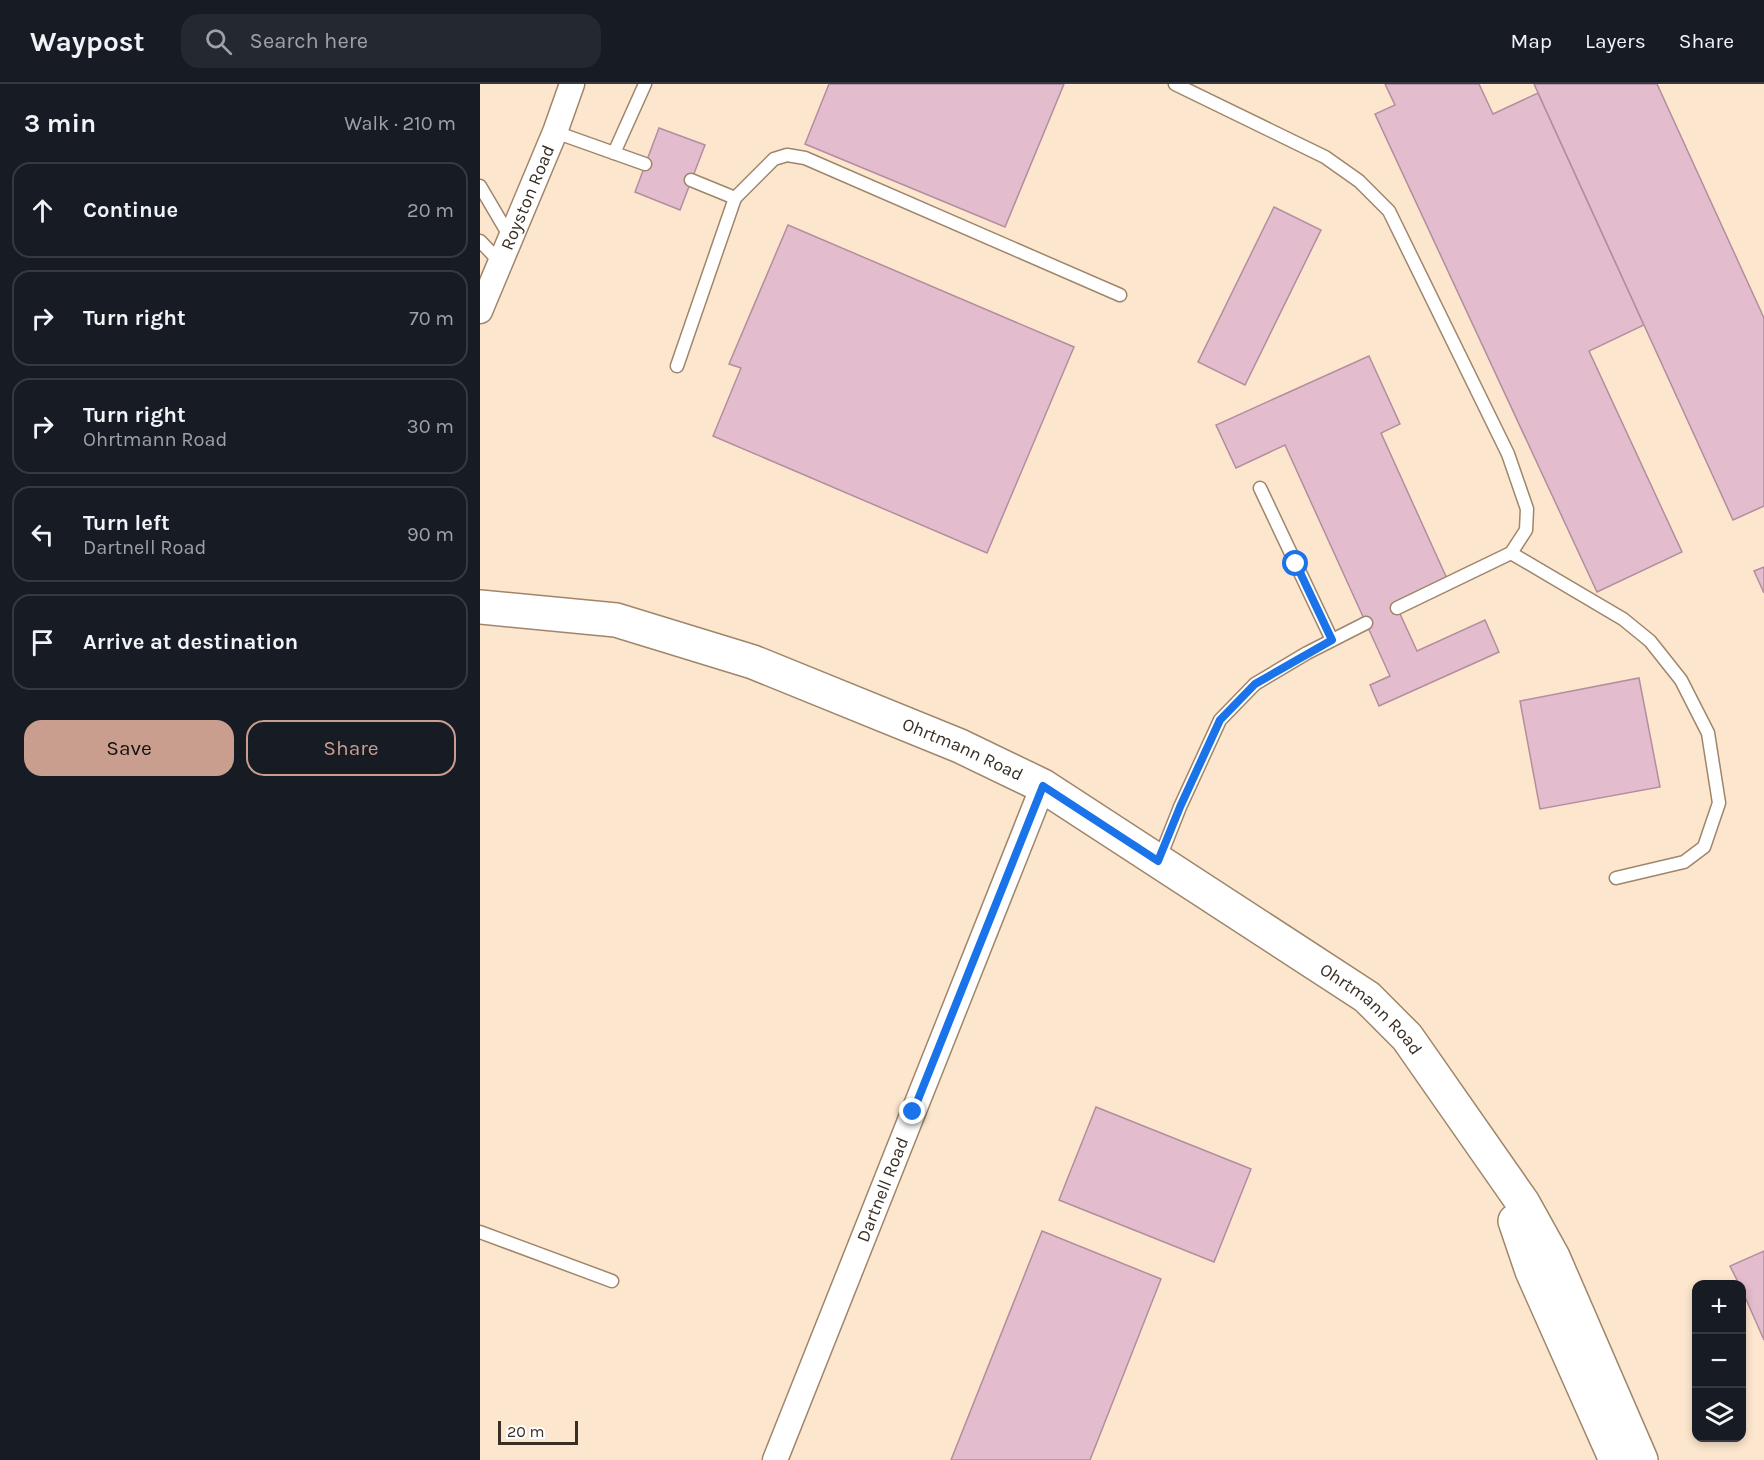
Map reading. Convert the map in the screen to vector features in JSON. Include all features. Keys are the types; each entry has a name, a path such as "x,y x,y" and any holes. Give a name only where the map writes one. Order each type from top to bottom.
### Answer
{"main road":[{"name":"Ohrtmann Road","path":"485,603 616,620 753,662 960,747 1043,786 1367,997 1407,1037 1523,1203 1553,1257 1621,1451"}],"street":[{"name":"Royston Road","path":"480,311 555,132 572,84"},
{"name":"Dartnell Road","path":"775,1460 1043,786"}],"lane":[{"path":"614,153 645,84"},
{"path":"1175,84 1325,157 1359,181 1389,211 1508,454 1527,509 1526,530 1511,553 1397,609"},
{"path":"555,132 645,164"},
{"path":"677,366 735,198 774,159 787,155 805,158 1120,295"},
{"path":"691,180 735,198"},
{"path":"480,186 510,237"},
{"path":"480,241 501,263"},
{"path":"1260,488 1332,640"},
{"path":"1511,553 1623,619 1650,641 1681,680 1707,733 1719,803 1704,847 1684,862 1616,878"},
{"path":"1158,861 1220,720 1255,684 1366,623"},
{"path":"480,1232 612,1281"}],"building":[{"path":"829,84 1064,84 1005,227 805,144"},
{"path":"1385,84 1479,84 1493,114 1538,93 1644,325 1589,351 1682,552 1597,592 1375,114 1395,105"},
{"path":"1534,84 1657,84 1764,318 1764,506 1733,520"},
{"path":"659,128 705,145 680,210 635,192"},
{"path":"1274,207 1321,230 1245,385 1198,362"},
{"path":"788,225 1074,347 987,553 713,436 741,368 729,364"},
{"path":"1369,356 1400,424 1381,433 1448,581 1396,605 1417,651 1485,620 1499,652 1379,706 1370,685 1390,676 1285,445 1236,468 1216,425"},
{"path":"1764,567 1764,593 1754,571"},
{"path":"1639,678 1660,787 1540,809 1520,701"},
{"path":"1096,1107 1251,1169 1214,1262 1059,1200"},
{"path":"1042,1231 1161,1279 1090,1460 951,1460"},
{"path":"1764,1251 1764,1340 1746,1299 1746,1280 1737,1280 1730,1266"}],"route":[{"path":"913,1112 1043,786 1158,861 1220,720 1255,684 1332,640 1296,564"}]}
